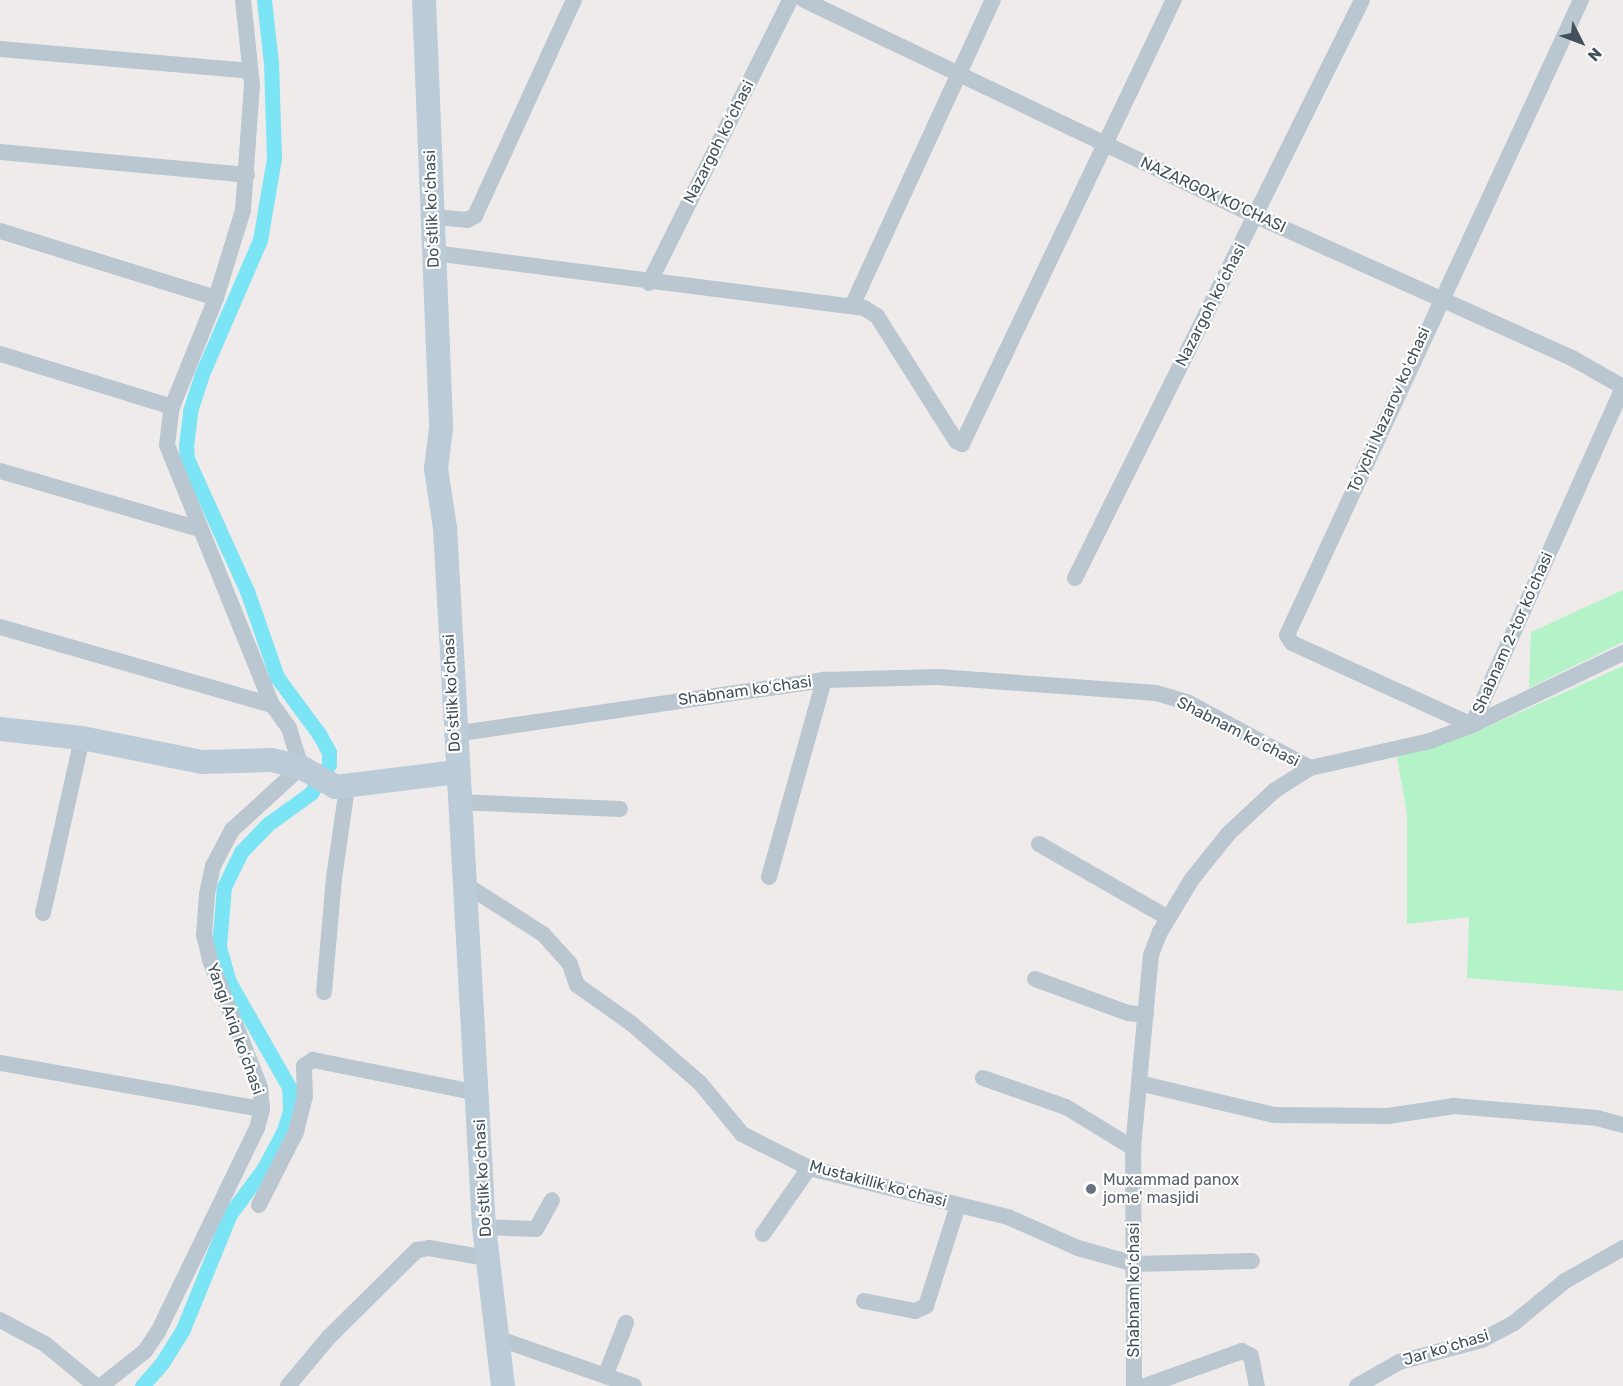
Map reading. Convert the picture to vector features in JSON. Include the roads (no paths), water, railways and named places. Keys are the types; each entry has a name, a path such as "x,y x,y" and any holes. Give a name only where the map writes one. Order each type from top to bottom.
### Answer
{"street":[{"path":"243,0 250,71 247,175 243,210 216,298 172,407 166,445 199,529 222,576 272,705 289,728 306,771"},
{"name":"Doʻstlik koʻchasi","path":"424,0 441,428 436,469 445,528 454,734 466,885 484,1227 503,1386"},
{"path":"434,218 466,220 475,216 574,0"},
{"name":"Nazargoh koʻchasi","path":"649,283 790,0"},
{"name":"NAZARGOX KO'CHASI","path":"804,0 1256,216 1572,358 1623,388"},
{"path":"852,306 993,0"},
{"path":"434,253 649,283 852,306 877,316 957,441 962,444 1174,0"},
{"name":"Nazargoh koʻchasi","path":"1075,578 1362,0"},
{"name":"To'ychi Nazarov koʻchasi","path":"1472,724 1292,643 1287,635 1439,300 1581,0"},
{"path":"0,49 250,71"},
{"path":"0,152 247,175"},
{"path":"0,231 216,298"},
{"path":"0,354 172,407"},
{"name":"Shabnam 2-tor koʼchasi","path":"1310,768 1409,747 1472,724 1623,388"},
{"path":"0,471 199,529"},
{"path":"0,627 272,705"},
{"path":"1472,724 1623,653"},
{"name":"Shabnam koʻchasi","path":"454,734 824,680 938,677 1156,693 1188,702 1310,768 1274,791 1229,833 1192,879 1168,918 1151,955 1133,1148 1134,1386"},
{"path":"769,877 824,680"},
{"path":"0,729 82,738 202,762 272,760 306,771 341,787 457,772"},
{"path":"43,913 82,738"},
{"name":"Yangi Ariq koʻchasi","path":"101,1386 136,1359 158,1332 257,1128 262,1109 260,1087 210,960 204,935 207,894 213,866 232,830 306,771"},
{"path":"324,992 341,787"},
{"path":"459,802 620,809"},
{"path":"1039,844 1168,918"},
{"name":"Mustakillik koʻchasi","path":"466,885 543,934 570,964 577,985 632,1024 700,1083 742,1134 809,1168 1008,1217 1078,1248 1135,1264 1252,1261"},
{"path":"1035,980 1128,1012 1146,1014"},
{"path":"260,1205 296,1132 305,1097 304,1066 313,1060 478,1093"},
{"path":"0,1063 262,1109"},
{"path":"983,1078 1066,1107 1133,1148"},
{"path":"1139,1083 1274,1115 1376,1116 1455,1106 1519,1109 1597,1118 1623,1125"},
{"path":"763,1234 809,1168"},
{"path":"484,1227 536,1229 552,1200"},
{"path":"864,1300 915,1311 926,1306 958,1205"},
{"path":"288,1386 329,1337 417,1250 429,1248 487,1258"},
{"name":"Jar koʻchasi","path":"1357,1386 1399,1362 1482,1340 1514,1323 1565,1281 1623,1248"},
{"path":"0,1320 45,1344 96,1386"},
{"path":"606,1374 627,1323"},
{"path":"497,1338 606,1374 634,1386"},
{"path":"1145,1386 1242,1351 1251,1356 1257,1386"}],"waterway":[{"path":"142,1386 162,1363 183,1329 230,1214 264,1168 283,1133 290,1111 289,1087 229,982 219,946 224,887 241,852 268,824 311,793 329,764 329,752 319,734 277,677 247,591 187,459 186,446 190,411 202,374 260,240 274,158 271,63 264,0"}],"place":[{"name":"Muxammad panox jome' masjidi","path":"1091,1189"}]}
